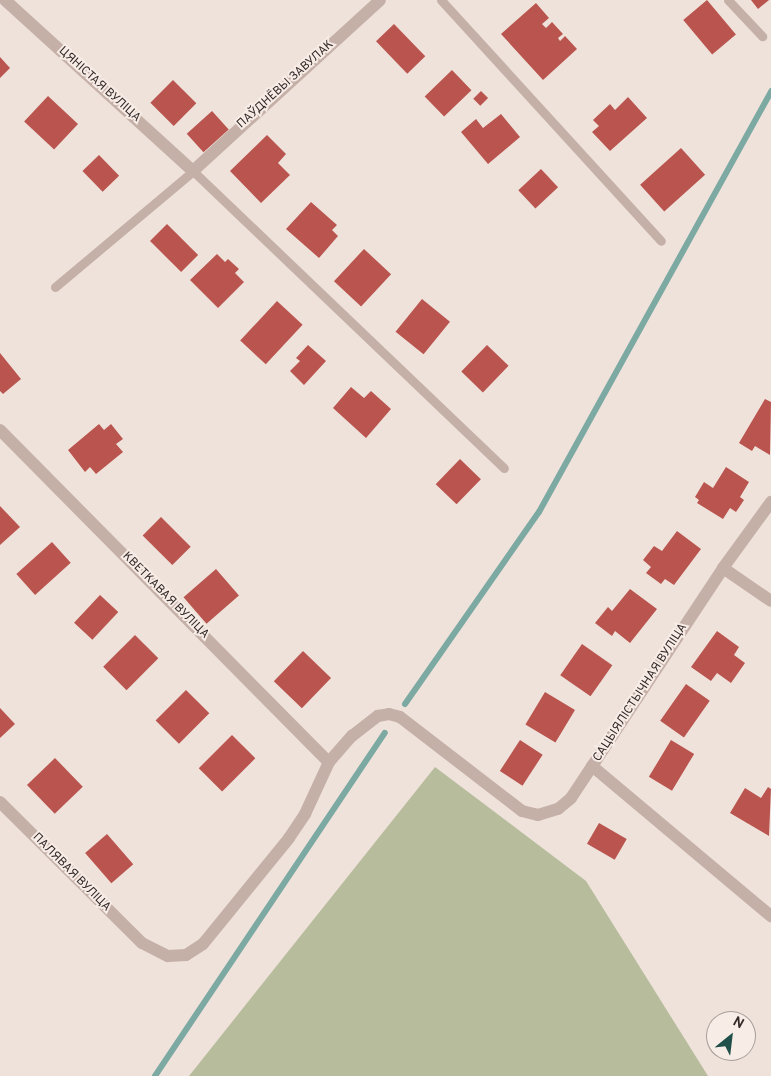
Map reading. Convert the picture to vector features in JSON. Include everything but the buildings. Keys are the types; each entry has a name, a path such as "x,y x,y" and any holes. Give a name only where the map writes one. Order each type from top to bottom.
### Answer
{"street":[{"name":"ЦЯНІСТАЯ ВУЛІЦА","path":"5,0 193,171"},
{"name":"ПАЎДНЁВЫ ЗАВУЛАК","path":"193,171 380,0"},
{"name":"КВЕТКАВАЯ ВУЛІЦА","path":"0,430 329,762"},
{"name":"САЦЫЯЛІСТЫЧНАЯ ВУЛІЦА","path":"771,502 723,568 592,766 771,916"},
{"path":"723,568 771,601"},
{"name":"ПАЛЯВАЯ ВУЛІЦА","path":"0,802 142,943 168,956 186,955 203,944 290,838 329,762 352,736 378,716 389,714 400,717 522,811 538,815 558,808 571,798 592,766"}],"lane":[{"path":"441,0 661,241"},
{"path":"728,0 762,36"},
{"path":"55,287 193,171 504,468"}],"green space":[{"path":"435,767 586,881 708,1076 189,1076"}],"waterway":[{"path":"405,704 539,512 771,91"},
{"path":"155,1076 385,733"}]}
